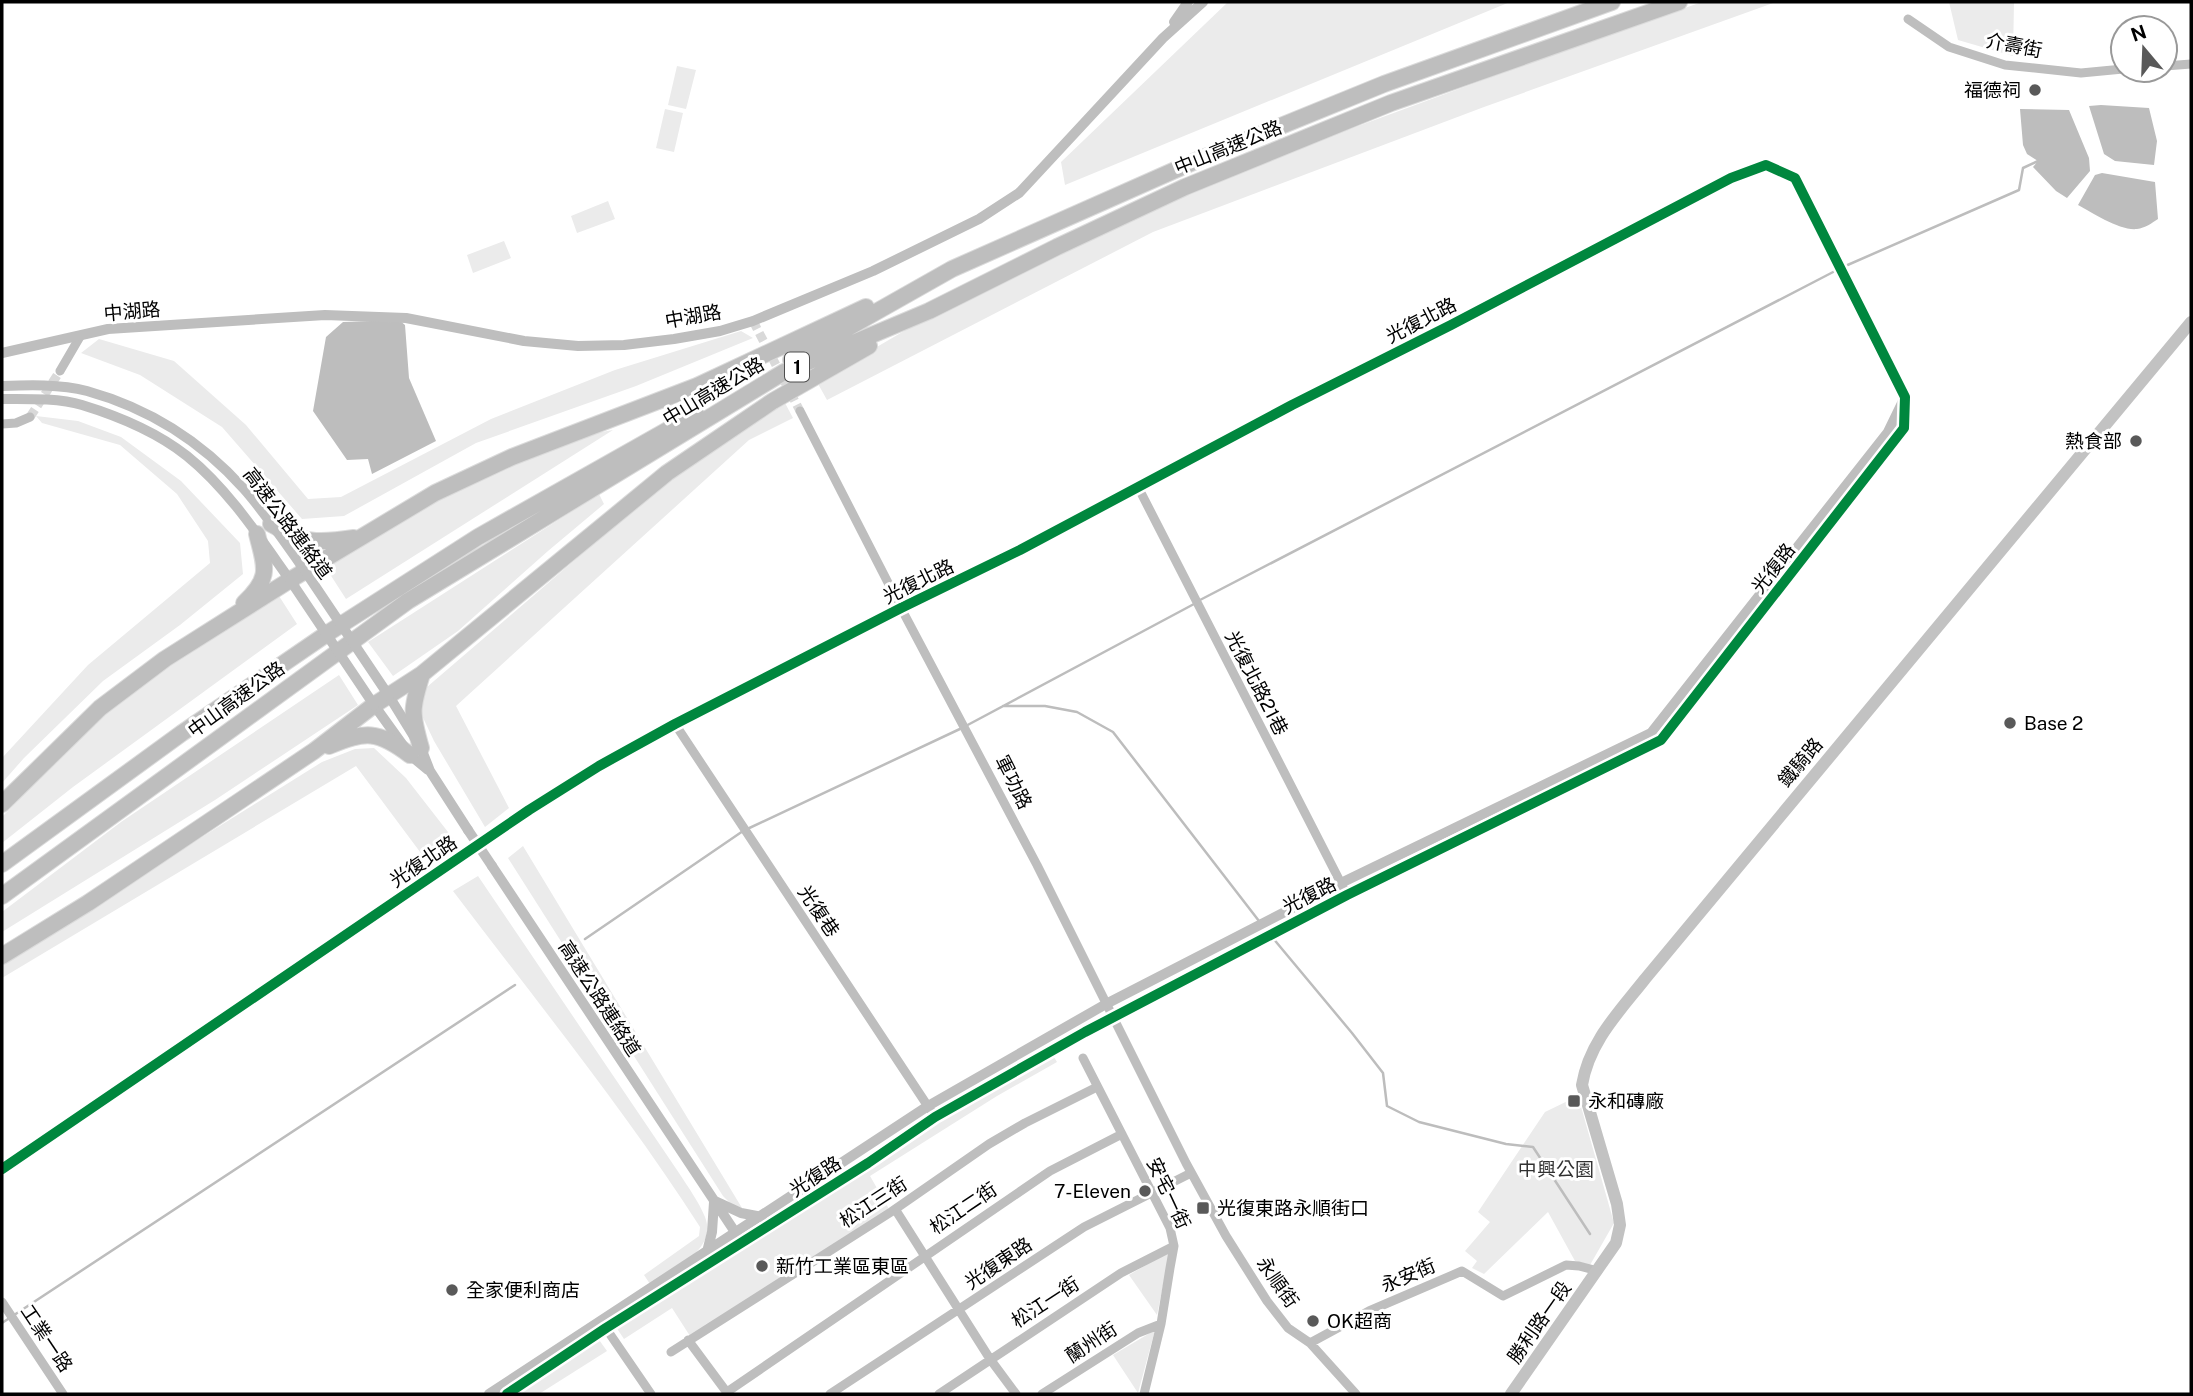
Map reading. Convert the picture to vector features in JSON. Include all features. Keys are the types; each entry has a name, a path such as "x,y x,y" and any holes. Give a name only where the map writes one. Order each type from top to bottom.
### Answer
{"highway":[{"name":"中山高速公路","path":"2,864 193,725 328,633 478,537 952,269 1200,159 1384,83 1612,2"},
{"name":"中山高速公路","path":"2,896 408,601 784,372 929,312 1057,247 1185,187 1391,103 1679,2"},
{"path":"2,804 100,708 165,659 435,493 512,457 697,386 952,269"},
{"path":"2,956 88,903 314,751 422,674 667,473 773,401 929,312"},
{"path":"271,524 295,537 324,543 363,536"},
{"path":"224,621 257,591 266,571 257,534"},
{"path":"314,751 356,735 377,736 415,751 413,703 422,674"}],"main road":[{"name":"鐵騎路","path":"1598,1271 1616,1243 1620,1225 1617,1204 1582,1085 1593,1049 1645,979 2191,322"},
{"name":"勝利路一段","path":"1511,1394 1598,1271"}],"street":[{"path":"1163,38 1188,2"},
{"name":"中湖路","path":"2,353 108,329 325,316 406,318 524,341 578,346 624,345 720,331 753,321 873,271 979,219 1019,193 1163,38 1203,2"},
{"name":"介壽街","path":"1908,19 1949,47 2005,65 2081,73 2109,70"},
{"name":"光復北路","path":"2,1169 529,810 599,766 901,608 1020,550 1292,405 1731,178 1766,165 1795,178 1905,397"},
{"name":"中湖路","path":"60,371 81,334"},
{"name":"高速公路連絡道","path":"2,386 36,385 86,391 147,413 199,445 244,489 305,571 382,701 743,1243"},
{"name":"光復路","path":"507,1394 707,1252 928,1107 1106,1004 1341,883 1651,733 1888,432 1905,397"},
{"name":"光復路","path":"489,1394 743,1243 935,1117 1112,1017 1347,895 1661,740 1904,428 1905,397"},
{"name":"高速公路連絡道","path":"2,399 80,404 140,427 187,456 229,498 257,534 382,701 415,751"},
{"name":"軍功路","path":"800,411 1072,932 1191,1173"},
{"path":"2,424 16,423 30,417"},
{"name":"光復北路21巷","path":"1138,487 1347,895"},
{"name":"光復巷","path":"675,724 935,1117"},
{"name":"安宅一街","path":"1083,1058 1170,1228 1174,1246 1161,1324 1144,1394"},
{"name":"松江三街","path":"671,1352 895,1209 989,1144 1097,1087"},
{"name":"松江二街","path":"727,1393 1049,1171 1122,1134"},
{"name":"光復東路","path":"830,1394 1084,1227 1191,1173"},
{"name":"永順街","path":"1191,1173 1226,1236 1267,1300 1288,1328 1310,1343 1356,1394"},
{"path":"707,1252 712,1232 713,1201 741,1213 762,1217"},
{"path":"895,1209 990,1359 1016,1394"},
{"name":"松江一街","path":"939,1394 1121,1273 1174,1246"},
{"name":"永安街","path":"1310,1343 1369,1311 1462,1271 1503,1296 1566,1265 1598,1271"},
{"name":"工業一路","path":"3,1304 63,1394"},
{"path":"603,1324 651,1394"},
{"name":"蘭州街","path":"1042,1394 1138,1333 1161,1324"},
{"path":"688,1340 727,1393"}],"green space":[{"path":"1228,2 1510,2 1065,185 1061,162"},
{"path":"1702,2 1776,2 1484,107 1153,232 827,400 817,382 981,286 1187,189"},
{"path":"1949,2 2014,2 2013,56 1958,40"},
{"path":"677,66 696,70 686,109 668,105"},
{"path":"665,109 683,113 674,152 656,148"},
{"path":"608,201 615,219 577,233 571,216"},
{"path":"504,241 511,258 473,273 467,255"},
{"path":"741,331 753,338 636,386 476,443 344,516 302,519 222,427 140,375 81,353 99,339 174,361 246,425 308,499 341,497 491,419 615,370"},
{"path":"785,403 793,418 749,440 456,706 509,808 485,827 434,741 417,705 427,687 654,492 754,421"},
{"path":"36,416 78,421 121,437 181,481 240,543 243,574 180,625 103,681 2,783 2,758 88,665 210,563 208,541 177,494 120,445 42,423"},
{"path":"613,430 346,599 326,568 422,509 459,490 579,436"},
{"path":"599,494 604,504 458,631 393,676 368,642"},
{"path":"279,596 297,624 73,787 2,843 2,817 100,715 174,659"},
{"path":"339,675 358,705 215,800 2,932 2,912 121,822"},
{"path":"374,748 406,778 455,841 426,860 356,766 2,978 2,962 322,762 355,749"},
{"path":"523,846 742,1208 732,1205 723,1196 508,858"},
{"path":"478,876 697,1200 705,1217 705,1240 699,1249 691,1258 650,1284 644,1275 699,1236 700,1227 611,1099 453,891"},
{"path":"1052,1054 1057,1062 997,1096 870,1176 889,1209 690,1336 672,1308 624,1339 616,1327 937,1119"},
{"name":"中興公園","path":"1578,1096 1614,1223 1590,1265 1575,1261 1548,1212 1484,1274 1472,1268 1477,1261 1465,1251 1490,1222 1478,1212 1545,1112"},
{"path":"1170,1251 1157,1315 1129,1275"},
{"path":"1155,1330 1138,1393 1113,1355"},
{"path":"597,1337 607,1351 539,1394 512,1394"}],"shaded area":[{"path":"2089,106 2149,108 2157,141 2154,165 2115,161 2104,154"},
{"path":"2020,109 2069,110 2089,158 2090,171 2067,198 2056,191 2033,167 2038,161 2027,154 2023,145"},
{"path":"2102,173 2155,182 2158,219 2143,228 2130,229 2107,221 2078,205 2095,175"},
{"path":"399,320 405,325 409,378 436,441 372,474 368,459 347,460 313,411 326,337 343,322"}],"waterway":[{"path":"1843,267 2019,190 2023,168 2038,161"},
{"path":"1200,600 1837,270"},
{"path":"585,939 743,831 962,728 1194,604"},
{"path":"1003,706 1045,706 1077,712 1113,732 1259,921"},
{"path":"1272,937 1383,1073 1387,1106 1419,1122 1506,1144 1533,1147 1590,1234"},
{"path":"2,1323 515,985"}],"tunnel":[{"path":"753,321 800,411"},
{"path":"30,417 60,371"}],"cycle path":[{"path":"2,1169 529,810 599,766 901,608 1020,550 1292,405 1731,178 1766,165 1795,178 1905,397 1904,428 1661,740 1347,895 1085,1032 935,1117 868,1163 606,1328 507,1394"}],"place":[{"name":"福德祠","path":"2035,90"},
{"name":"熱食部","path":"2136,441"},
{"name":"Base 2","path":"2010,723"},
{"name":"永和磚廠","path":"1574,1101"},
{"name":"7-Eleven","path":"1145,1191"},
{"name":"光復東路永順街口","path":"1203,1208"},
{"name":"新竹工業區東區","path":"762,1266"},
{"name":"全家便利商店","path":"452,1290"},
{"name":"OK超商","path":"1313,1321"}]}
